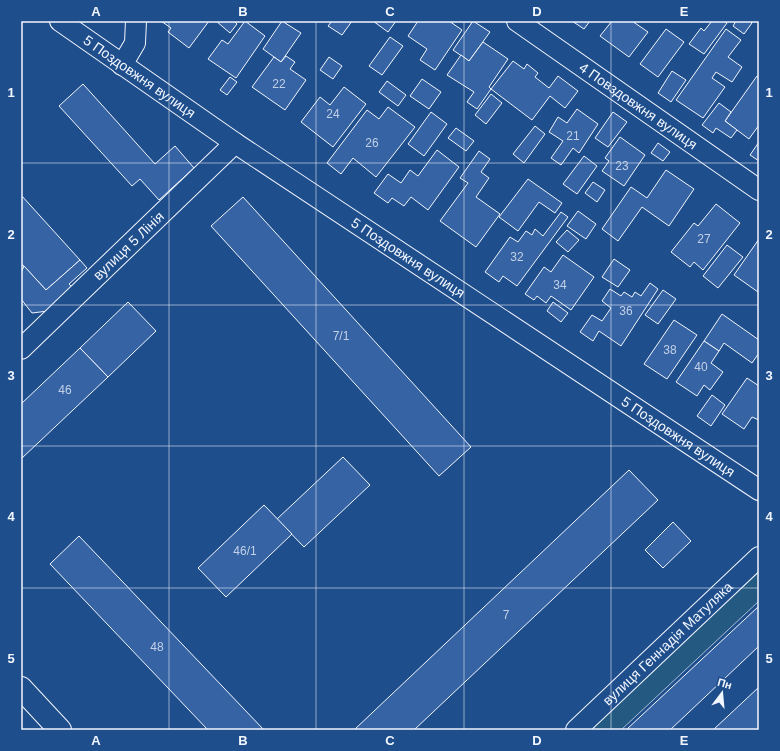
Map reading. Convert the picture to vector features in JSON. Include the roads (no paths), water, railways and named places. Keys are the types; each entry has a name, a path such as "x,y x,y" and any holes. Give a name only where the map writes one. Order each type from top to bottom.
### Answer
{"main road":[{"path":"21,688 60,730"}],"street":[{"name":"5 Поздовжня вулиця","path":"60,21 235,143 759,490"},
{"path":"122,65 135,43 136,21"},
{"name":"4 Повздовжня вулиця","path":"517,21 759,190"},
{"name":"вулиця 5 Лінія","path":"21,349 235,143"},
{"name":"вулиця Геннадія Матуляка","path":"576,730 759,557"}]}
